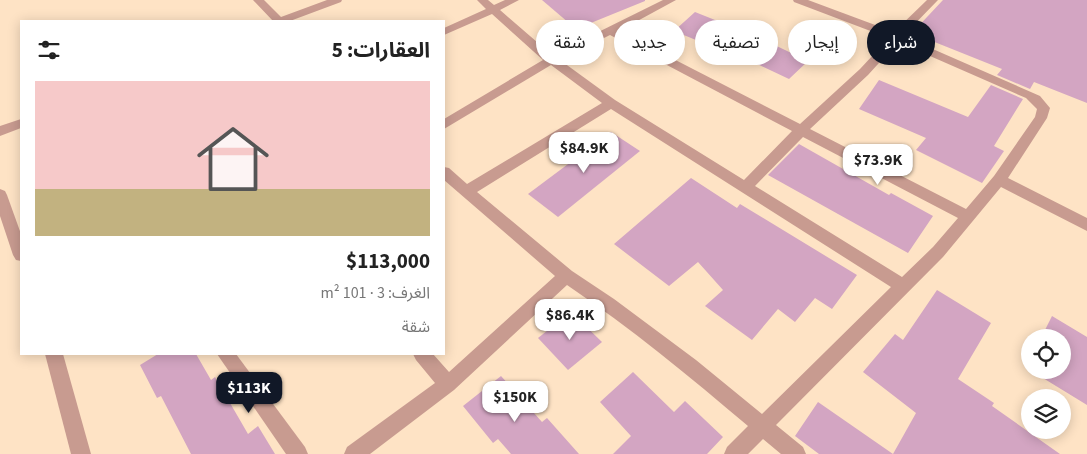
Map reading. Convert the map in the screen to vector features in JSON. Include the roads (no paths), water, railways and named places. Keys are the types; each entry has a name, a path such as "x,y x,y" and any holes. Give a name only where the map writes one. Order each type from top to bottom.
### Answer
{"street":[{"path":"258,0 279,20"},
{"path":"283,20 337,0"},
{"path":"482,0 536,47"},
{"path":"445,32 514,0"},
{"path":"604,34 671,0"},
{"path":"798,0 867,26"},
{"path":"913,20 933,0"},
{"path":"611,31 968,217"},
{"path":"734,454 938,252 999,180 1041,118 1044,108 1030,95 935,54"},
{"path":"445,124 543,65"},
{"path":"558,65 611,103 903,286"},
{"path":"746,187 802,129 870,65"},
{"path":"468,191 611,103"},
{"path":"0,131 20,123"},
{"path":"445,173 566,276 608,304 763,425 796,454"},
{"path":"999,180 1087,226"},
{"path":"0,195 20,252"},
{"path":"354,454 448,384 566,276"},
{"path":"227,355 298,454"},
{"path":"423,355 448,384"},
{"path":"60,356 81,454"}]}
